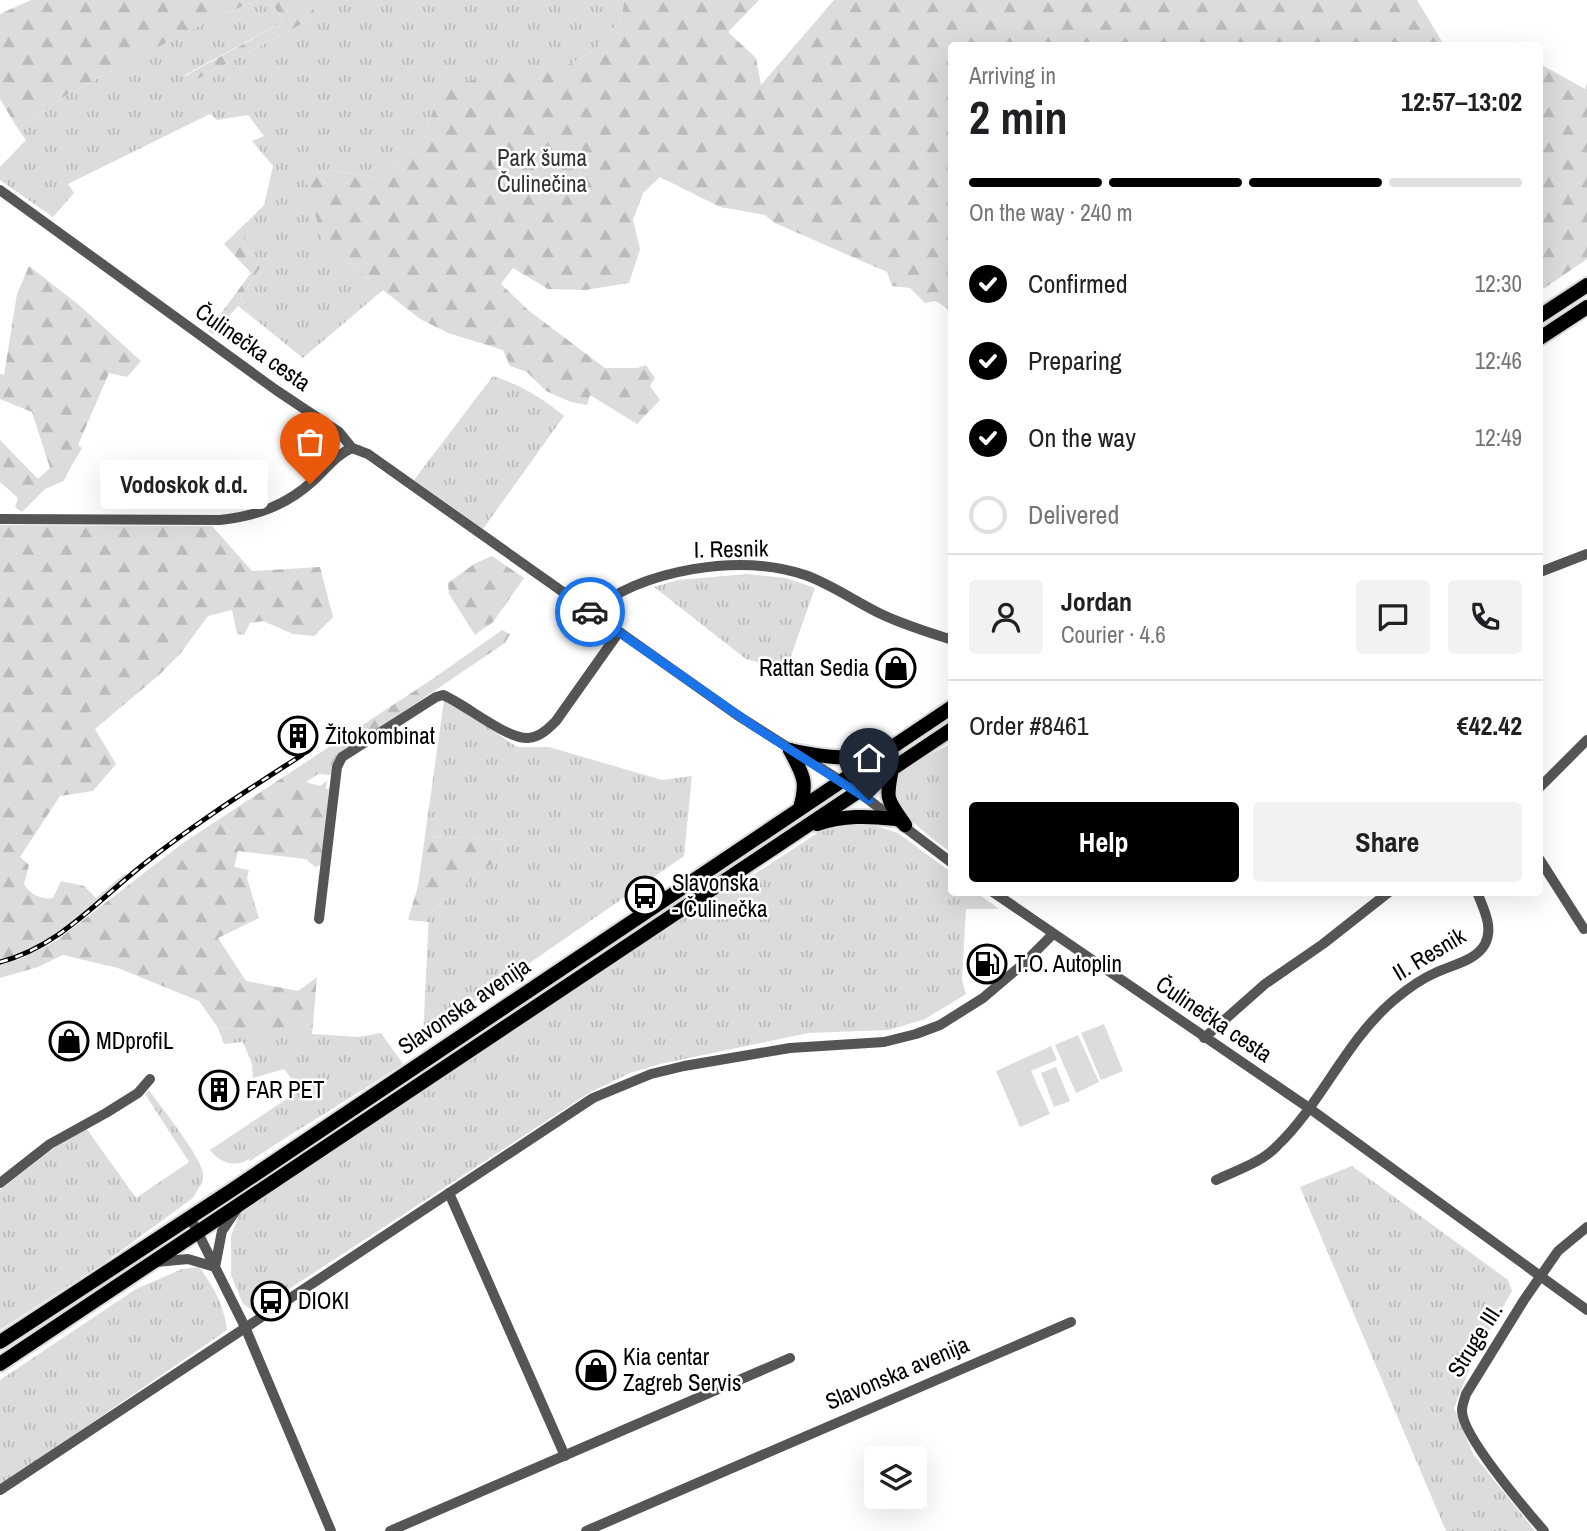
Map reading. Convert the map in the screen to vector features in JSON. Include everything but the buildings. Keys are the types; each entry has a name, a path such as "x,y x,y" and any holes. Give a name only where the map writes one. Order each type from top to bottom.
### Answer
{"main road":[{"path":"1543,314 1587,285"},
{"path":"1543,336 1587,307"},
{"name":"Slavonska avenija","path":"0,1342 948,710"},
{"name":"Slavonska avenija","path":"0,1364 948,732"},
{"path":"790,750 835,758 855,757 898,744"},
{"path":"790,750 805,779 806,788 800,808"},
{"path":"892,768 888,797 901,822"},
{"path":"802,829 852,816 901,822"}],"street":[{"name":"Čulinečka cesta","path":"0,190 276,390 339,432 352,448 368,454 790,750 857,791 948,860"},
{"path":"0,519 220,520 244,517 294,497 340,455 352,448"},
{"path":"1543,571 1587,554"},
{"name":"I. Resnik","path":"590,612 608,598 656,578 723,566 756,566 806,575 881,614 948,639"},
{"path":"319,919 337,767 342,757 443,695 513,736 528,738 543,733 556,721 619,632"},
{"path":"1543,784 1587,740"},
{"path":"1543,865 1584,929"},
{"name":"Čulinečka cesta","path":"999,896 1309,1108 1587,1310"},
{"path":"1204,1038 1265,984 1342,930 1384,896"},
{"name":"II. Resnik","path":"1309,1108 1384,1009 1432,974 1469,958 1485,943 1489,923 1479,896"},
{"path":"0,1490 593,1098 651,1074 790,1048 884,1042 940,1025 983,998 1053,934"},
{"path":"0,1183 50,1144 138,1093 150,1079"},
{"path":"1216,1180 1261,1159 1278,1146 1309,1108"},
{"path":"449,1193 565,1456"},
{"name":"Slavonska avenija","path":"154,1262 188,1258 215,1267 222,1231 240,1204"},
{"path":"190,1217 245,1327 331,1531"},
{"path":"1542,1276 1558,1251 1587,1227"},
{"name":"Struge III.","path":"1542,1276 1524,1300 1466,1394 1461,1411 1479,1446 1512,1493 1544,1531"},
{"name":"Slavonska avenija","path":"586,1531 1071,1322"},
{"path":"390,1531 790,1358"}],"green space":[{"path":"31,0 258,0 210,20 66,95 18,129 0,99 0,14"},
{"path":"258,0 271,0 283,22 185,75 188,84 317,16 308,0 624,0 622,18 596,49 570,64 440,93 418,149 377,178 327,169 323,243 383,290 303,358 252,317 240,298 260,268 242,242 253,216 264,205 273,166 252,141 264,136 248,115 217,120 210,114 68,184 74,193 53,217 0,180 0,167 26,140 18,129 66,95 210,20"},
{"path":"271,0 308,0 317,16 188,84 185,76 283,22"},
{"name":"Park šuma Čulinečina","path":"624,0 759,0 728,32 756,58 761,85 834,0 1417,0 1442,42 948,42 948,309 936,301 925,303 910,288 892,286 887,272 775,223 765,215 720,207 660,177 643,193 633,220 640,249 629,283 585,290 548,289 513,268 501,284 528,310 605,368 637,368 646,365 655,378 650,386 660,400 637,424 590,395 587,405 571,402 546,391 527,372 510,366 503,350 448,333 420,319 323,243 305,176 327,169 377,178 418,149 440,93 486,75 570,64 596,49 622,18"},
{"path":"1543,66 1585,89 1587,83 1587,259 1543,289"},
{"path":"253,216 242,242 260,268 240,298 252,317 238,306 213,334 208,331 251,273 224,244"},
{"path":"29,266 79,305 141,361 127,377 109,373 78,445 82,448 63,481 45,489 22,512 15,507 18,498 0,482 0,440 38,479 50,468 32,412 0,399 0,374 4,375 17,294"},
{"path":"493,376 530,392 564,416 483,529 414,480"},
{"path":"0,525 212,526 252,571 320,567 333,617 314,636 293,634 263,621 250,623 244,635 237,634 232,610 208,616 180,654 159,675 95,729 116,764 93,791 60,796 20,857 29,865 24,884 36,895 53,898 61,881 84,886 96,898 124,874 128,875 84,914 52,937 0,960"},
{"path":"492,556 524,578 493,622 475,635 449,594 448,583 474,564"},
{"path":"747,574 786,578 815,588 786,670 746,659 654,587 678,580"},
{"path":"502,630 510,634 505,643 341,754 331,775 318,774 306,782 320,786 327,781 326,789 329,789 323,864 315,867 306,859 238,851 234,867 249,870 247,878 259,918 218,938 246,981 298,991 317,977 312,1035 218,1028 199,1001 118,968 63,955 38,967 0,978 0,964 20,959 56,941 183,843 434,678"},
{"path":"444,700 450,701 517,747 549,747 662,780 692,776 684,856 423,1037 429,913 501,856 506,840 425,836"},
{"path":"948,745 948,850 910,819 896,797 895,786 900,775"},
{"path":"861,821 898,833 948,870 948,896 981,896 999,909 966,909 962,980 966,994 925,1019 889,1030 808,1033 660,1064 630,1073 589,1093 260,1308 251,1309 243,1304 231,1275 231,1236 240,1212 724,889 753,875 822,830"},
{"path":"425,836 506,840 501,856 429,913 429,922 408,920 418,886"},
{"path":"1104,1024 1123,1071 1101,1080 1081,1033"},
{"path":"218,1028 359,1037 381,1033 403,1064 250,1161 249,1159 233,1164 218,1158 210,1150 300,1090 284,1069 253,1078 252,1064 243,1042 224,1044"},
{"path":"1078,1035 1099,1082 1076,1093 1055,1045"},
{"path":"1051,1046 1057,1060 1031,1071 1050,1114 1020,1127 996,1071"},
{"path":"1056,1067 1070,1101 1054,1107 1041,1073"},
{"path":"149,1090 189,1145 201,1167 202,1181 193,1198 101,1265 0,1330 0,1190 55,1147 86,1128 136,1198 189,1162 145,1094"},
{"path":"1352,1166 1508,1280 1512,1291 1473,1360 1454,1408 1473,1454 1535,1531 1446,1531 1300,1187"},
{"path":"199,1267 218,1297 227,1330 0,1486 0,1380 136,1289 182,1269"}],"railway":[{"path":"0,962 21,955 59,934 182,835 302,755"}],"way so far":[{"path":"310,484 345,451 359,449 590,612"}],"place":[{"name":"Vodoskok d.d.","path":"310,484"},
{"name":"Rattan Sedia","path":"896,668"},
{"name":"Žitokombinat","path":"298,736"},
{"name":"Slavonska - Čulinečka","path":"645,896"},
{"name":"T.O. Autoplin","path":"987,964"},
{"name":"MDprofiL","path":"69,1041"},
{"name":"FAR PET","path":"219,1090"},
{"name":"DIOKI","path":"271,1301"},
{"name":"Kia centar Zagreb Servis","path":"596,1370"}],"route":[{"path":"590,612 755,727 869,800"}]}
